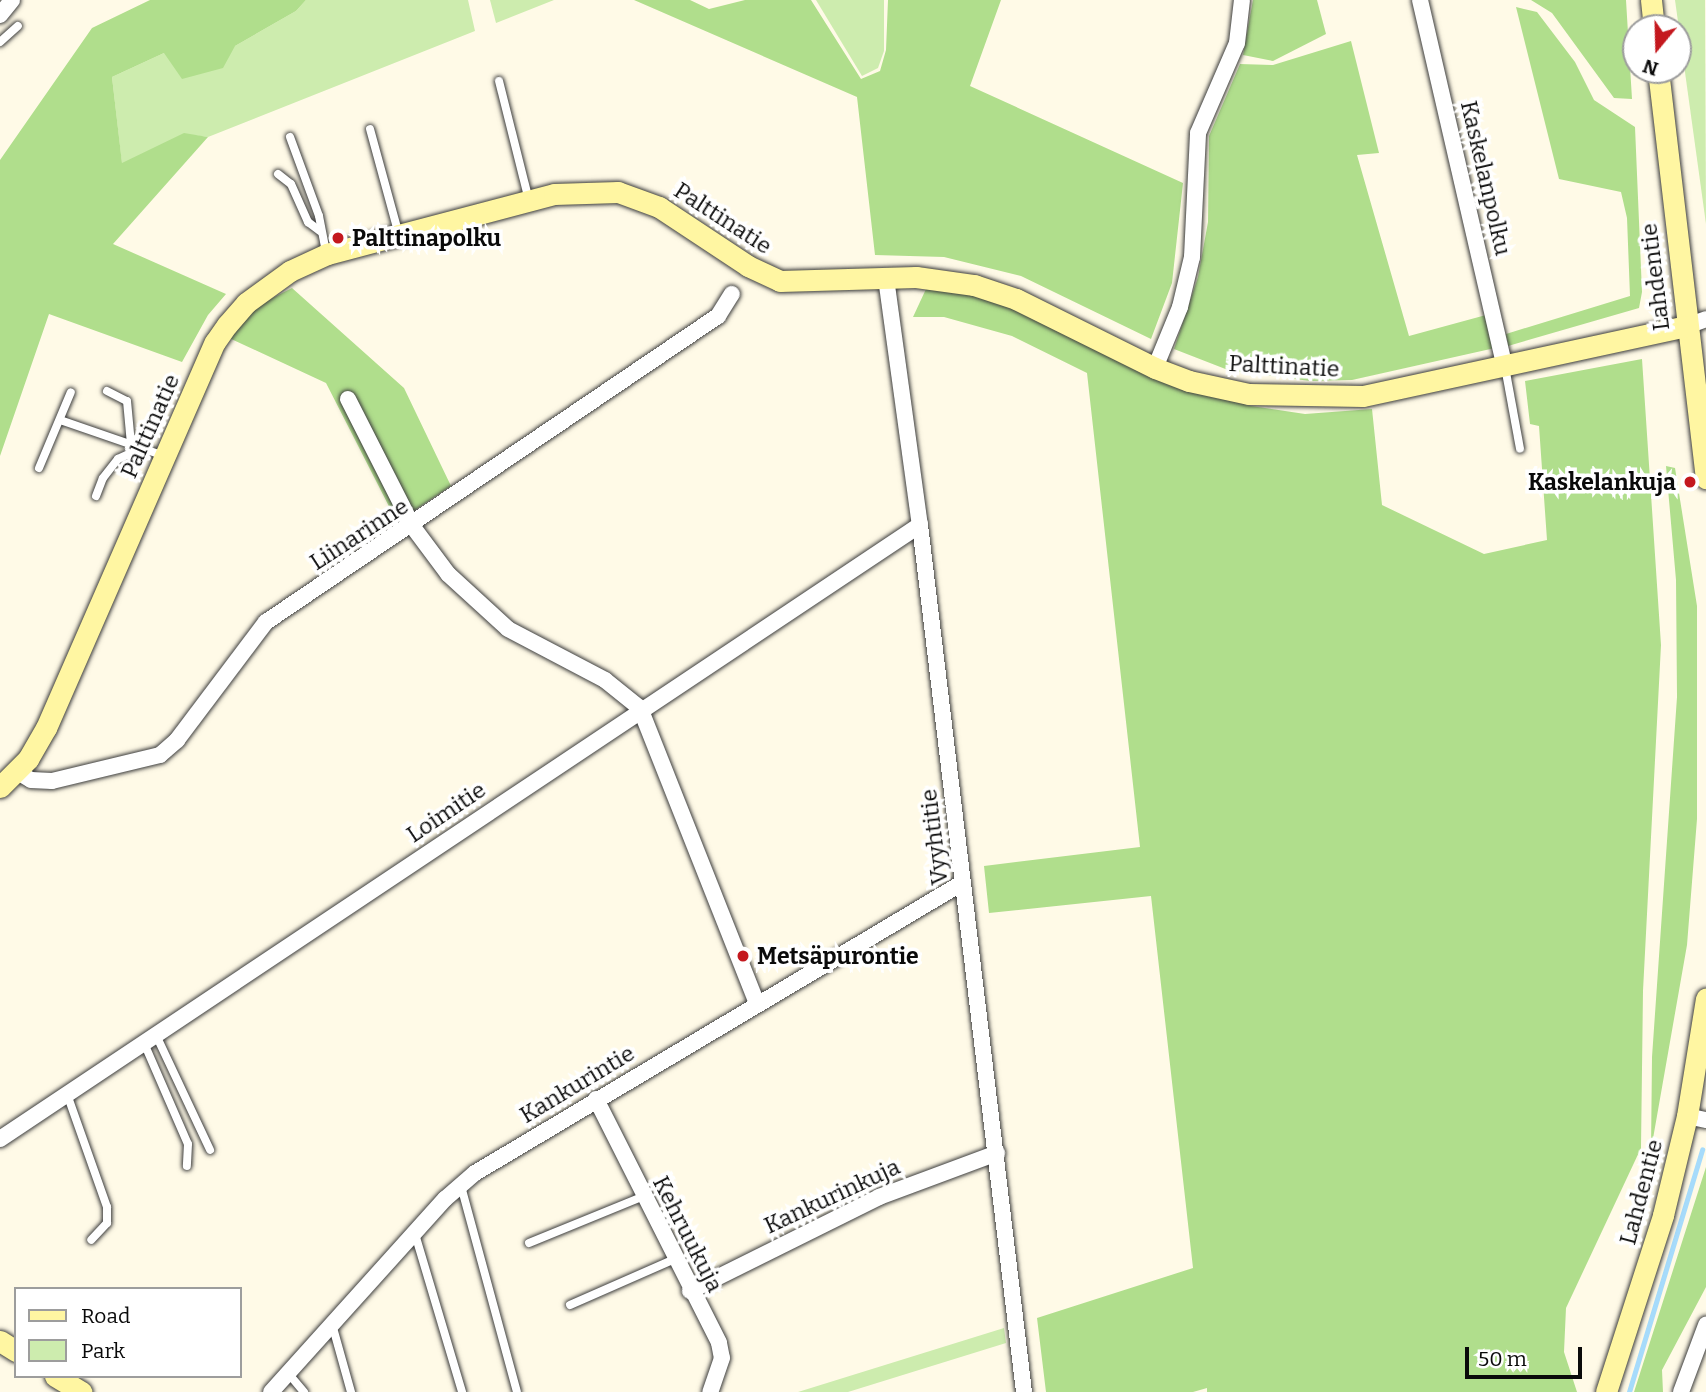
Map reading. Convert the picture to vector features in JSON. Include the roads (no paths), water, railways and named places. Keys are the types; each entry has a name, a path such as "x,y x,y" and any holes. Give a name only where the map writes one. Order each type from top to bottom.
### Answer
{"street":[{"path":"0,15 12,0"},
{"path":"1155,368 1180,307 1192,257 1198,133 1237,43 1242,0"},
{"name":"Kaskelanpolku","path":"1420,0 1505,367"},
{"name":"Lahdentie","path":"1660,84 1697,322 1706,478"},
{"name":"Palttinatie","path":"0,787 8,771 46,729 165,456 227,324 270,285 327,254 399,234 578,190 618,192 659,207 748,266 780,281 944,279 1016,299 1155,368 1218,389 1305,398 1363,396 1505,367 1697,322"},
{"name":"Vyyhtitie","path":"886,278 920,525 1024,1392"},
{"name":"Liinarinne","path":"8,771 31,780 52,781 160,755 177,740 266,622 413,527 718,316 732,294"},
{"path":"348,399 413,527 448,574 482,609 508,629 614,686 640,708 757,1004"},
{"name":"Loimitie","path":"0,1139 640,708 920,525"},
{"name":"Kankurintie","path":"271,1392 460,1184 596,1100 962,883"},
{"name":"Lahdentie","path":"1606,1392 1697,1118 1706,999"},
{"name":"Kehruukuja","path":"596,1100 690,1291 719,1343 722,1358 710,1392"},
{"name":"Kankurinkuja","path":"690,1291 879,1198 997,1153"},
{"path":"1681,1392 1706,1325"},
{"path":"58,1378 82,1392"}],"lane":[{"path":"0,42 18,26"},
{"path":"499,81 529,200"},
{"path":"370,129 399,234"},
{"path":"290,137 318,216 327,254"},
{"path":"278,174 291,184 308,222 320,231"},
{"path":"1505,367 1520,449"},
{"path":"39,468 62,421 71,391"},
{"path":"107,391 127,401 131,444"},
{"path":"62,421 165,456"},
{"path":"96,496 118,459 142,448"},
{"path":"150,1039 210,1150"},
{"path":"150,1039 188,1144 187,1166"},
{"path":"67,1094 107,1207 107,1223 91,1240"},
{"path":"460,1184 517,1392"},
{"path":"529,1243 643,1196"},
{"path":"415,1233 462,1392"},
{"path":"570,1305 675,1259"},
{"path":"332,1324 351,1392"},
{"path":"288,1373 304,1392"}],"waterway":[{"path":"1629,1392 1702,1150"}],"place":[{"name":"Palttinapolku","path":"338,238"},
{"name":"Kaskelankuja","path":"1690,482"},
{"name":"Metsäpurontie","path":"743,956"}]}
